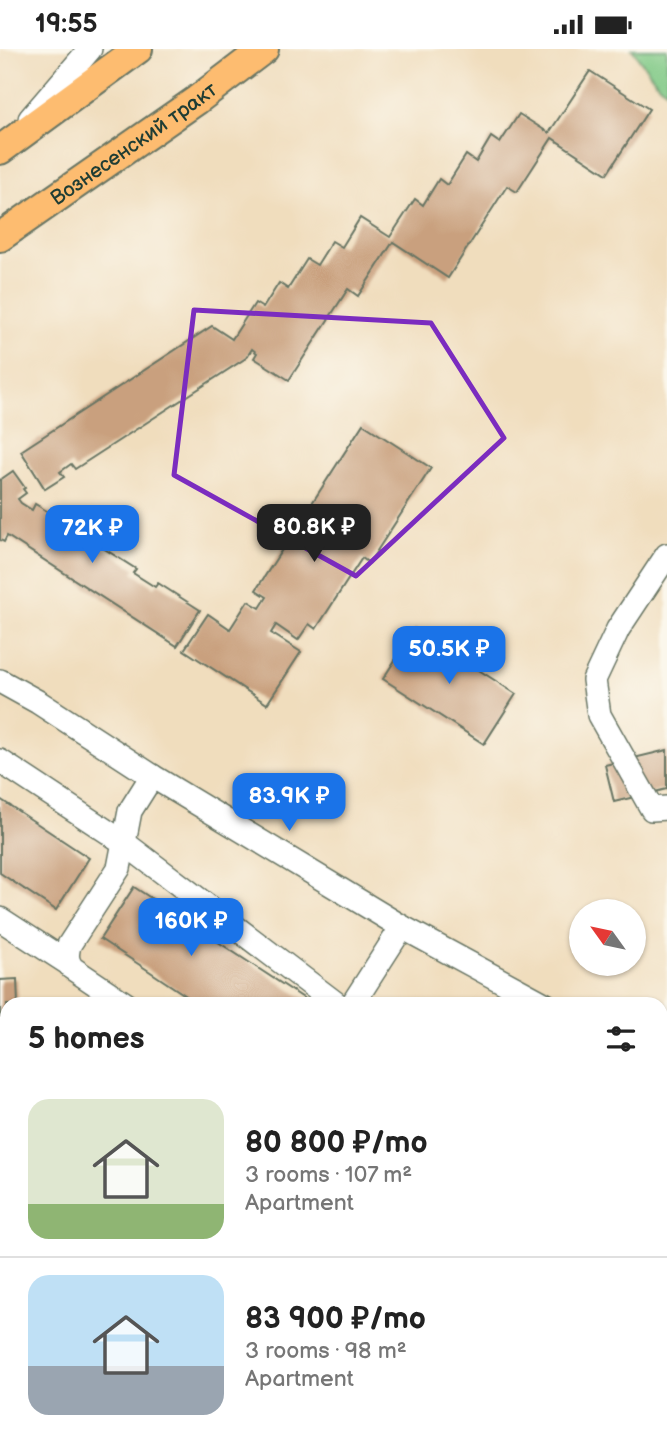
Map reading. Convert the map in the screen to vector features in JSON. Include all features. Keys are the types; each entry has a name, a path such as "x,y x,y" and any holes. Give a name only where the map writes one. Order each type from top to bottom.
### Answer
{"main road":[{"path":"5,146 138,49"},
{"name":"Вознесенский тракт","path":"0,237 197,100 264,49"}],"street":[{"path":"5,146 90,49"},
{"path":"667,555 618,629 594,680 599,715 652,809 667,808"},
{"path":"0,674 152,776 402,927 526,997"},
{"path":"0,681 38,702"},
{"path":"0,761 123,842 327,997"},
{"path":"68,963 69,944 119,868 130,811 152,776"},
{"path":"0,919 115,997"},
{"path":"357,997 402,927"}],"highlighted area":[{"path":"194,310 431,323 504,438 356,576 174,475"}],"green space":[{"path":"632,49 667,49 667,91 658,84"}],"building":[{"path":"590,71 649,109 607,174 552,138 517,192 507,186 448,278 393,242 358,296 348,289 289,380 254,358 257,353 252,349 246,358 75,469 71,464 60,472 64,477 45,489 21,451 212,326 232,339 255,303 263,308 279,283 288,289 307,259 317,265 332,241 342,247 360,218 390,237 415,199 423,205 439,179 447,185 466,155 476,162 491,137 500,143 519,114 549,133"},
{"path":"363,424 431,468 369,563 362,558 316,629 309,624 298,640 276,625 271,633 301,652 267,704 184,650 208,614 230,629 248,601 260,608 267,597 256,590"},
{"path":"13,471 25,488 23,489 26,493 18,499 21,503 32,510 35,504 55,516 52,521 57,525 74,535 76,531 136,569 133,573 155,587 158,583 200,610 177,646 7,536 4,542 0,540 0,480"},
{"path":"415,629 516,694 484,744 383,679"},
{"path":"667,750 667,789 614,802 605,765"},
{"path":"0,799 89,858 56,910 0,873"},
{"path":"134,887 302,997 188,997 100,939"},
{"path":"17,979 18,997 0,997 0,980"}]}
